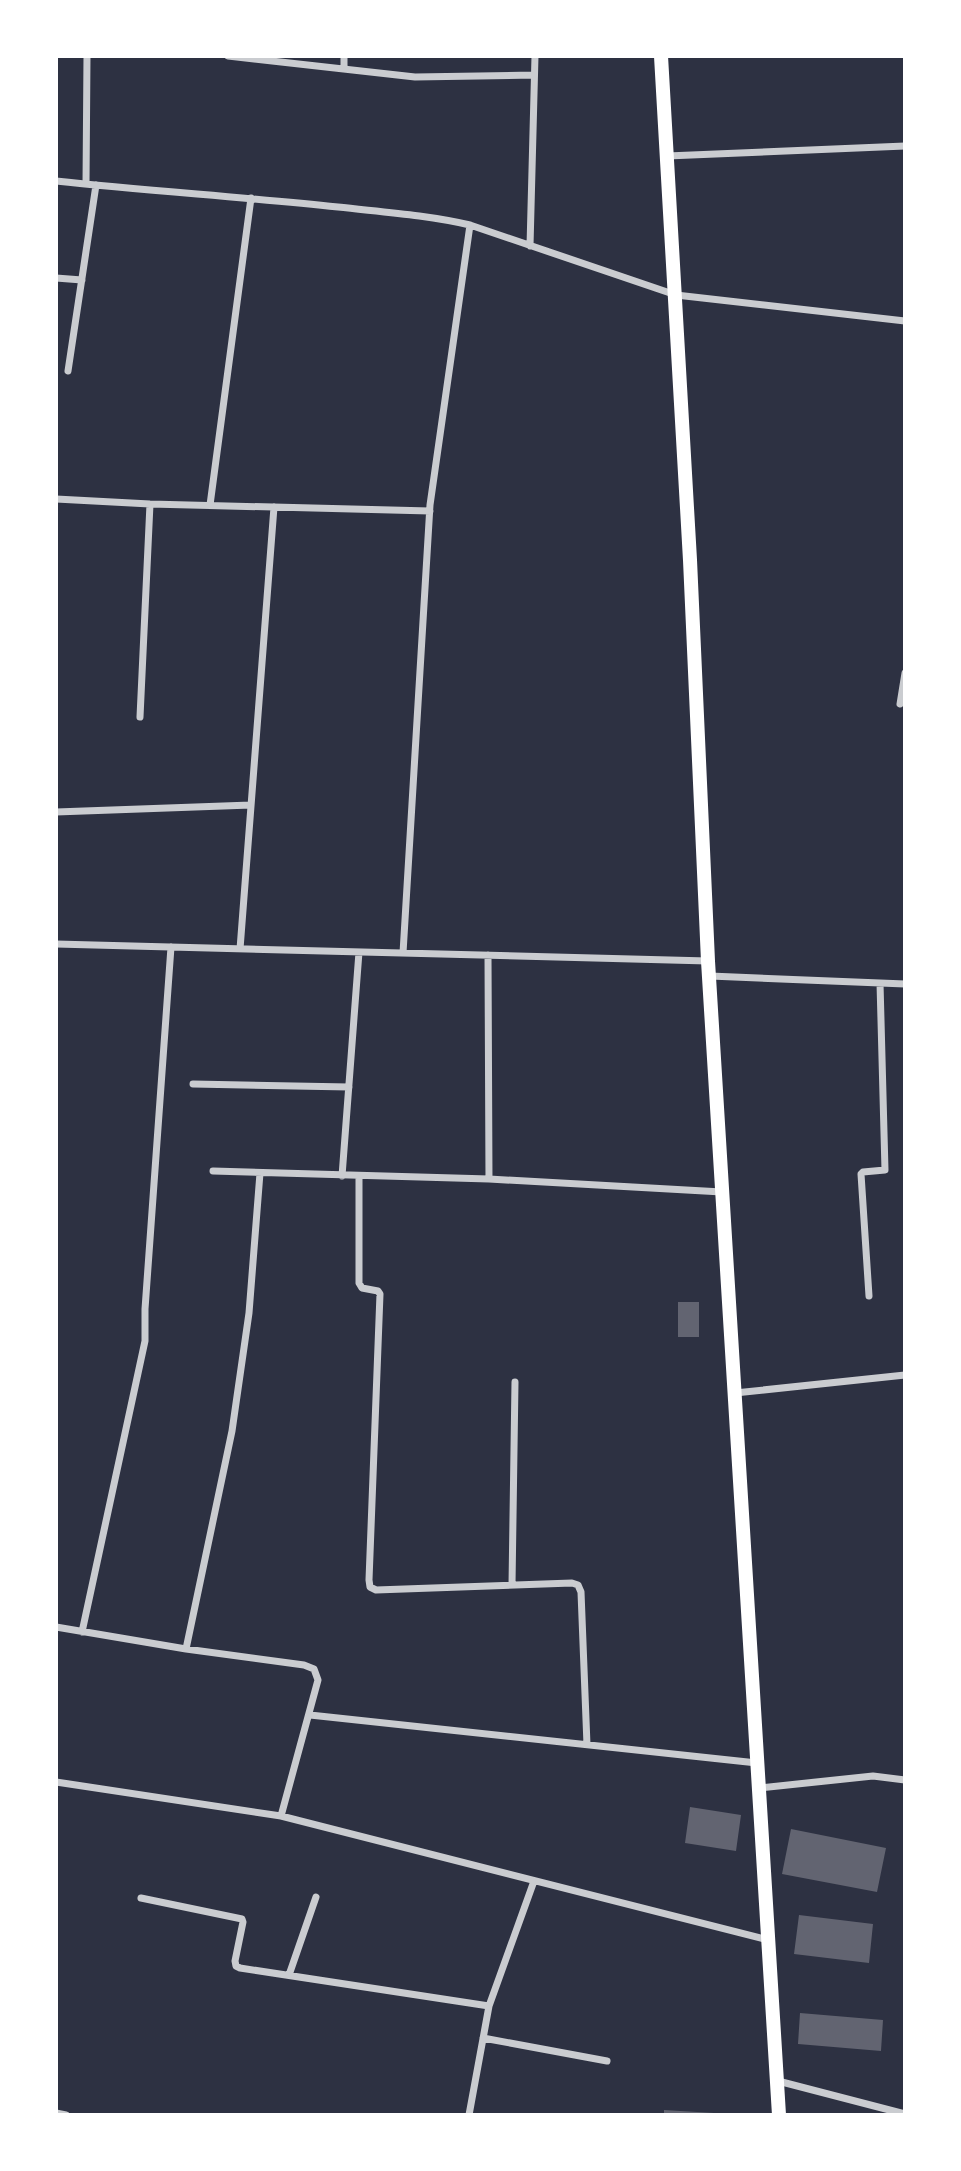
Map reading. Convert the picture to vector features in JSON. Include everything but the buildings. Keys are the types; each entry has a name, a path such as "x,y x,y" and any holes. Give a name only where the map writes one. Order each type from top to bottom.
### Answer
{"main road":[{"path":"661,56 676,295 708,961 779,2115"}],"street":[{"path":"86,184 87,56"},
{"path":"229,56 415,77 534,75"},
{"path":"344,56 344,69"},
{"path":"530,246 534,56"},
{"path":"667,156 905,146"},
{"path":"56,181 438,218 470,225 676,295 905,321"},
{"path":"68,371 96,185"},
{"path":"210,505 251,198"},
{"path":"403,953 430,511 470,225"},
{"path":"56,278 82,280"},
{"path":"56,499 430,511"},
{"path":"139,717 150,504"},
{"path":"240,949 274,506"},
{"path":"900,704 905,673"},
{"path":"56,812 251,805"},
{"path":"56,944 708,961"},
{"path":"82,1632 145,1341 171,947"},
{"path":"342,1177 359,952"},
{"path":"488,956 489,1179"},
{"path":"709,976 905,984"},
{"path":"869,1296 861,1174 886,1170 880,983"},
{"path":"193,1084 349,1087"},
{"path":"213,1171 342,1177 489,1179 722,1192"},
{"path":"186,1649 232,1431 249,1313 260,1173"},
{"path":"359,1177 359,1284 362,1288 378,1291 380,1294 370,1587 376,1590 572,1583 579,1588 587,1745"},
{"path":"734,1393 905,1375"},
{"path":"512,1586 515,1382"},
{"path":"56,1627 314,1669 318,1681 281,1816"},
{"path":"310,1715 758,1763"},
{"path":"759,1788 873,1776 905,1780"},
{"path":"56,1782 281,1816 769,1940"},
{"path":"469,2115 489,2007 534,1881"},
{"path":"289,1975 316,1897"},
{"path":"141,1898 242,1919 236,1966 489,2007"},
{"path":"483,2038 607,2061"},
{"path":"777,2081 905,2114"},
{"path":"56,2113 66,2115"}]}
